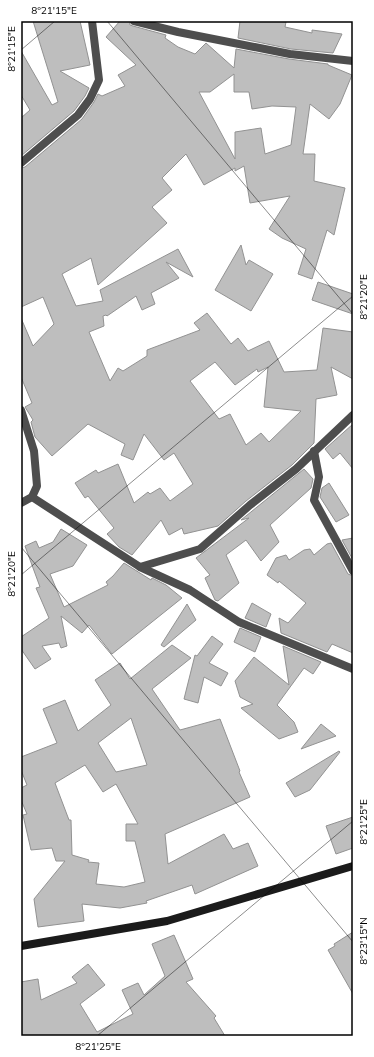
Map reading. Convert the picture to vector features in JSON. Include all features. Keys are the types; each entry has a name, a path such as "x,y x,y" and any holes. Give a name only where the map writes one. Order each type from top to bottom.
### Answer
{"street":[{"path":"21,163 78,115 90,99 99,80 92,21"},
{"path":"134,21 178,32 290,54 353,61"},
{"path":"21,410 34,451 37,486 32,497 21,503"},
{"path":"140,567 200,549 250,505 296,469 353,415"},
{"path":"314,451 319,477 314,500 353,571"},
{"path":"32,497 140,567 190,590 239,622 353,669"},
{"path":"21,946 167,921 353,866"}],"building":[{"path":"33,21 80,21 90,65 60,71 89,88 74,111 21,156 21,118 30,110 21,95 21,51 52,105 58,102"},
{"path":"120,21 129,21 130,25 166,35 165,38 178,47 195,54 206,43 234,68 236,49 289,59 328,64 352,75 340,104 329,119 310,104 303,154 315,154 314,181 345,188 334,235 327,230 312,279 298,274 306,249 282,238 269,229 290,196 250,203 244,166 235,171 235,168 204,185 186,154 162,178 172,190 152,207 167,223 98,285 91,258 62,274 76,306 103,301 100,290 178,249 193,277 166,262 179,278 151,293 155,304 142,310 136,296 107,316 103,316 104,326 89,332 110,381 118,368 123,371 147,356 147,350 200,330 194,323 207,313 231,344 238,338 248,351 269,341 284,372 317,370 323,328 353,332 353,379 331,367 337,395 316,399 314,443 292,465 246,501 218,526 184,534 182,528 169,535 161,520 132,555 119,547 107,534 114,528 88,496 85,498 75,483 96,470 98,473 118,464 134,503 148,492 150,494 160,488 170,501 193,484 174,453 164,460 144,434 133,460 121,455 125,444 88,424 52,456 35,437 31,422 33,420 25,407 32,403 21,377 21,318 33,346 54,324 43,297 21,307 21,168 25,167 82,119 98,94 102,96 125,86 118,75 136,65 106,37","holes":["234,74 234,92 249,92 252,109 272,106 296,107 291,145 265,154 261,128 235,132 235,159 199,92 210,92","215,362 235,385 257,369 258,372 268,367 264,407 301,411 269,442 261,433 246,445 230,414 219,419 190,381"]},
{"path":"240,21 286,22 285,27 312,33 312,30 342,34 333,53 291,49 238,38"},
{"path":"241,245 246,265 249,260 273,274 251,311 215,290"},
{"path":"318,282 353,294 353,314 312,300"},
{"path":"353,424 353,469 340,453 333,459 325,449"},
{"path":"304,469 313,479 311,488 270,525 279,542 261,561 246,540 226,555 239,583 218,601 215,600 205,578 210,575 196,558 249,518 241,520"},
{"path":"329,483 349,515 336,522 320,497 322,488"},
{"path":"61,529 87,545 73,566 50,574 64,607 108,585 106,582 124,563 151,580 152,578 166,585 182,598 112,654 89,625 82,633 61,616 67,646 61,648 59,643 42,646 51,659 35,669 21,649 21,637 49,618 36,588 40,587 25,546 36,541 39,548 53,542"},
{"path":"353,538 353,560 342,540"},
{"path":"331,543 348,574 353,576 353,653 332,644 327,652 281,633 279,618 288,623 306,603 279,581 278,583 267,575 276,558 286,555 289,560 304,550 310,549 314,555 327,544"},
{"path":"252,603 271,614 266,627 245,618"},
{"path":"187,604 196,620 164,647 161,645"},
{"path":"240,628 261,637 255,652 234,642"},
{"path":"212,636 223,644 209,663 228,673 221,686 204,677 198,703 184,699 195,655 197,656"},
{"path":"172,645 191,658 152,689 180,730 220,719 240,771 239,772 250,797 165,834 168,864 224,834 233,849 248,843 258,866 195,894 192,885 146,901 147,903 120,908 82,904 84,921 38,927 34,899 65,861 56,861 52,848 31,850 23,815 27,814 21,800 21,788 27,785 21,770 21,757 57,743 43,709 65,700 78,731 111,705 95,680 120,663 130,679","holes":["131,718 147,765 116,772 98,743","85,765 103,792 116,784 138,824 126,824 126,841 135,841 145,882 124,887 96,884 99,863 88,862 89,860 72,855 71,820 69,820 55,783"]},
{"path":"283,646 321,662 313,674 304,668 277,705 294,722 298,732 279,739 241,708 253,704 240,697 235,681 254,657 289,685"},
{"path":"321,724 336,736 301,749"},
{"path":"339,751 340,752 310,790 295,797 286,783"},
{"path":"353,817 353,848 336,854 326,826"},
{"path":"353,932 353,994 328,950 335,946 334,944"},
{"path":"174,935 193,979 186,982 216,1016 214,1018 225,1036 21,1036 21,982 38,979 41,1000 77,983 72,977 88,964 105,985 80,1004 97,1032 133,1014 122,990 138,983 144,995 165,976 152,944"}]}
